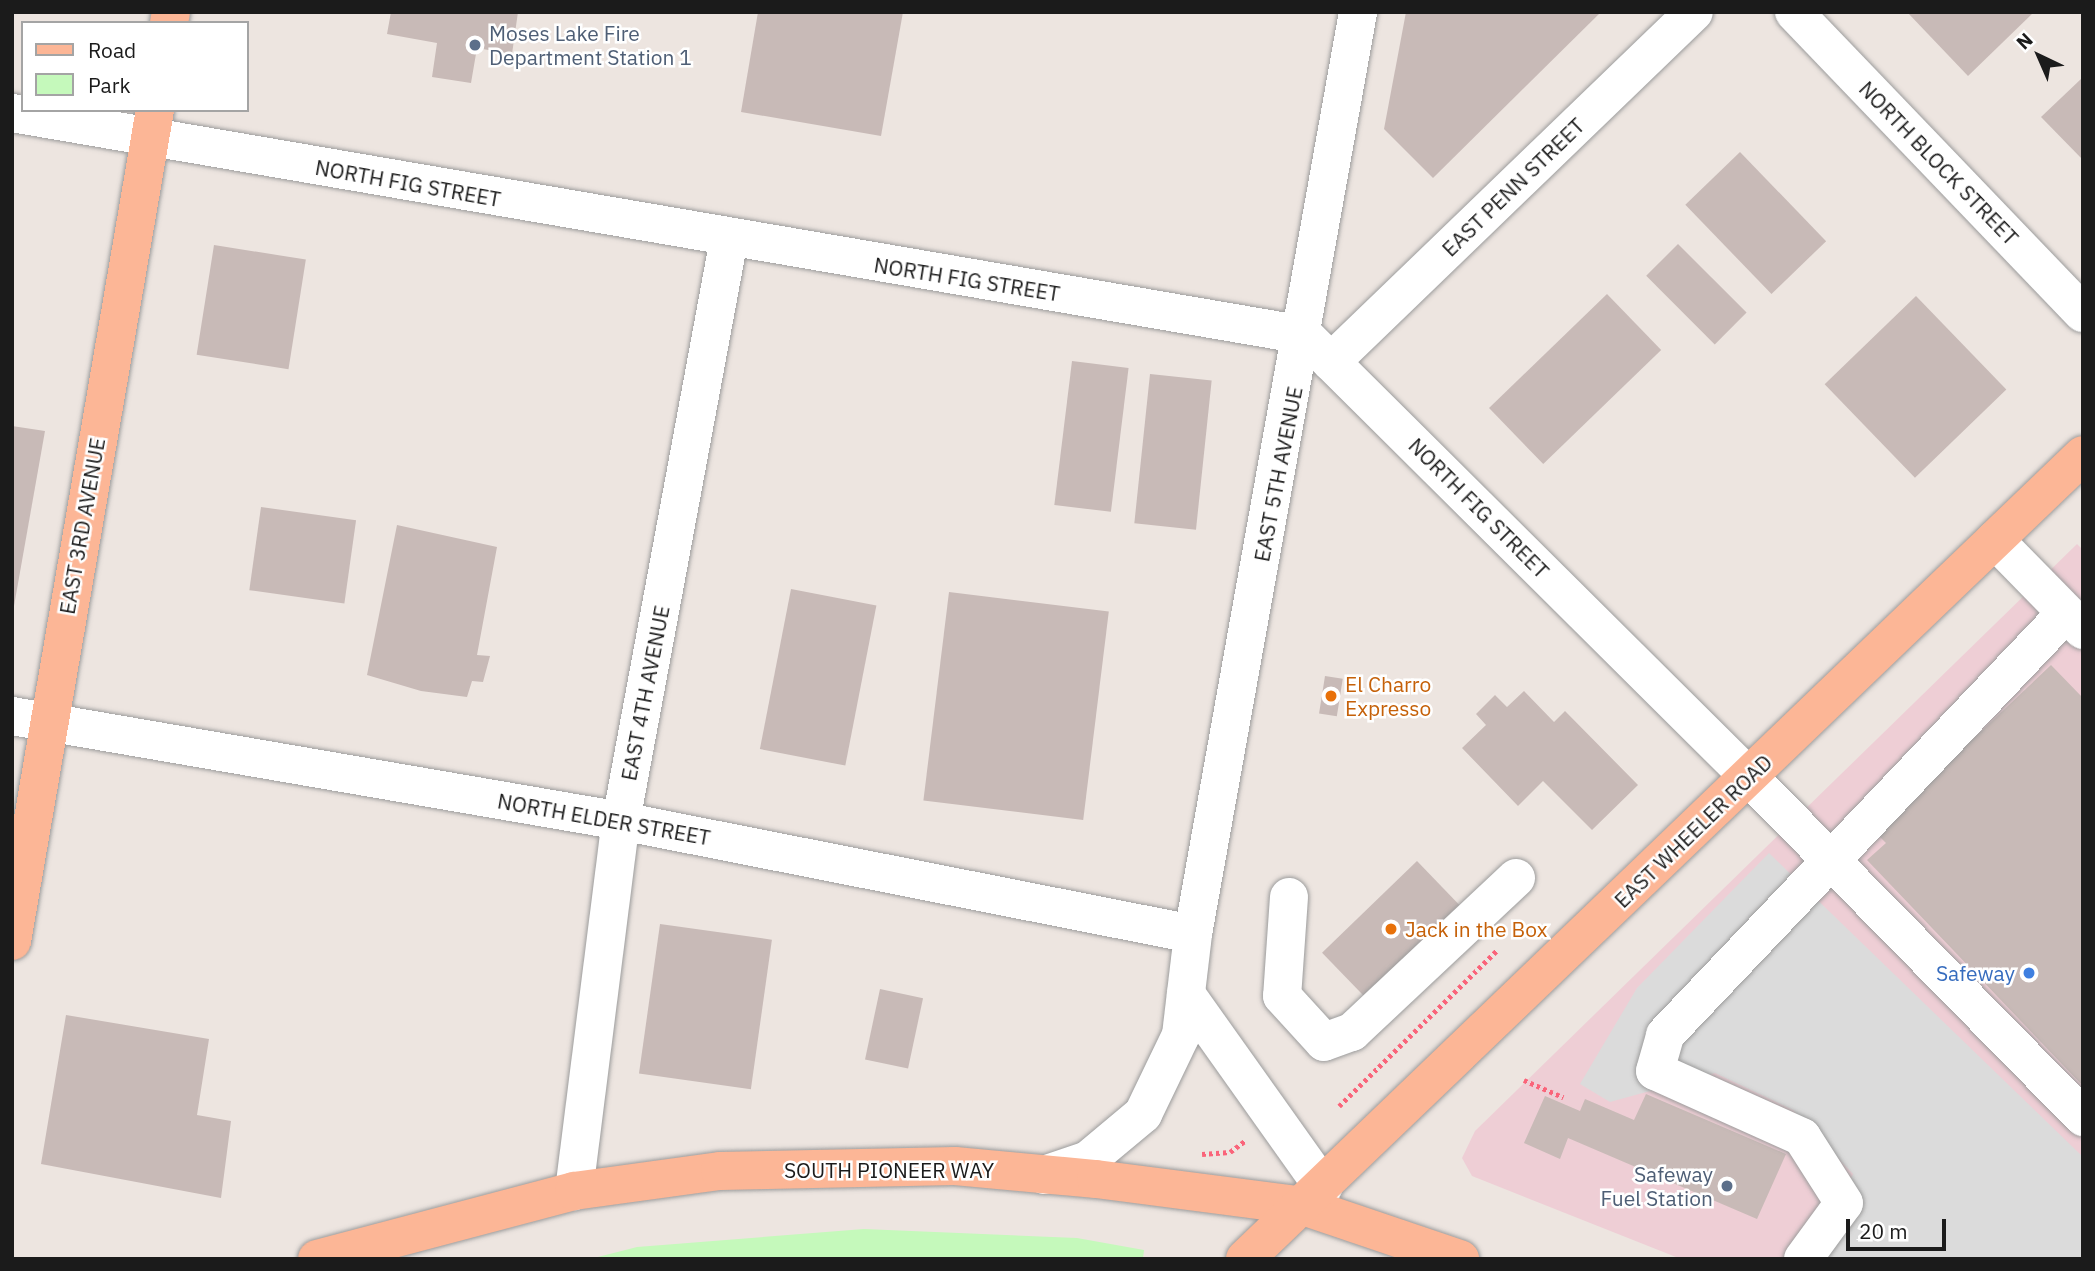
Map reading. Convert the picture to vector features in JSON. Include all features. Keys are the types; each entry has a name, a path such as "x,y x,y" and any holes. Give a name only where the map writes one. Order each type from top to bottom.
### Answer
{"main road":[{"name":"EAST 3RD AVENUE","path":"12,941 30,719 153,124"},
{"name":"EAST WHEELER ROAD","path":"1313,1196 2083,455"},
{"name":"SOUTH PIONEER WAY","path":"317,1259 574,1191 720,1171 955,1166 1313,1196 1460,1259"},
{"path":"1245,1259 1313,1196"}],"street":[{"name":"EAST 5TH AVENUE","path":"1044,1175 1088,1160 1143,1114 1181,1035 1193,934 1304,335 1358,12"},
{"name":"EAST PENN STREET","path":"1331,362 1694,12"},
{"name":"NORTH BLOCK STREET","path":"1794,12 2083,313"},
{"name":"NORTH FIG STREET","path":"12,113 153,124 729,239 1304,335 1749,777 2083,1118"},
{"name":"EAST 4TH AVENUE","path":"574,1191 621,821 729,239"},
{"path":"1803,1259 1844,1203 1802,1138 1656,1071 1665,1035 1830,861 2074,622 1995,540"},
{"name":"NORTH ELDER STREET","path":"30,719 621,821 1193,934"},
{"path":"1289,897 1282,996 1324,1042 1352,1032 1516,878"},
{"path":"1186,994 1313,1196"}],"path":[{"path":"1339,1106 1501,946"},
{"path":"1524,1080 1563,1097"},
{"path":"1196,1155 1230,1152 1252,1135"}],"shaded area":[{"path":"2077,544 2083,550 2083,1259 1681,1259 1472,1176 1462,1158 1475,1131"},
{"path":"1769,853 2083,1157 2083,1259 1813,1259 1853,1174 1793,1110 1715,1073 1610,1102 1580,1084 1637,988"}],"green space":[{"path":"864,1229 1077,1238 1144,1250 1143,1259 590,1259 637,1247"}],"building":[{"name":"Moses Lake Fire Department Station 1","path":"391,12 518,12 512,54 477,48 471,83 432,77 437,43 387,34"},
{"path":"758,12 903,12 881,136 741,112"},
{"path":"1406,12 1601,12 1433,178 1384,129"},
{"path":"1907,12 2034,12 1968,76"},
{"path":"2083,80 2083,160 2041,117"},
{"path":"1740,152 1826,241 1771,294 1685,205"},
{"path":"1678,244 1747,313 1715,344 1646,276"},
{"path":"214,245 306,260 288,369 197,355"},
{"path":"1607,294 1661,350 1543,464 1489,408"},
{"path":"1916,296 2006,390 1915,478 1825,384"},
{"path":"1072,361 1129,368 1111,512 1054,505"},
{"path":"1150,374 1212,380 1196,530 1134,523"},
{"path":"12,426 45,431 14,606 12,605"},
{"path":"261,507 356,520 344,604 249,590"},
{"path":"397,525 497,547 477,655 490,656 483,682 472,681 467,697 421,691 367,675"},
{"path":"791,589 876,606 845,766 760,749"},
{"path":"949,592 1109,612 1083,820 923,800"},
{"name":"Safeway","path":"2051,665 2083,698 2083,1086 1867,860 1886,843 1875,832"},
{"name":"El Charro Expresso","path":"1325,676 1343,679 1337,716 1319,714"},
{"path":"1524,691 1554,722 1565,711 1638,785 1592,830 1543,781 1518,806 1462,748 1486,725 1476,714 1495,695 1507,707"},
{"name":"Jack in the Box","path":"1417,861 1459,905 1364,997 1322,953"},
{"path":"660,924 772,940 751,1089 639,1074"},
{"path":"880,989 923,998 908,1069 865,1059"},
{"path":"66,1015 209,1039 197,1115 231,1121 221,1198 41,1164"},
{"name":"Safeway Fuel Station","path":"1646,1094 1786,1154 1757,1219 1568,1138 1560,1159 1524,1143 1545,1096 1580,1111 1585,1099 1634,1120"}],"place":[{"name":"Moses Lake Fire Department Station 1","path":"475,45"},
{"name":"El Charro Expresso","path":"1331,696"},
{"name":"Jack in the Box","path":"1391,929"},
{"name":"Safeway","path":"2029,973"},
{"name":"Safeway Fuel Station","path":"1727,1186"}]}
